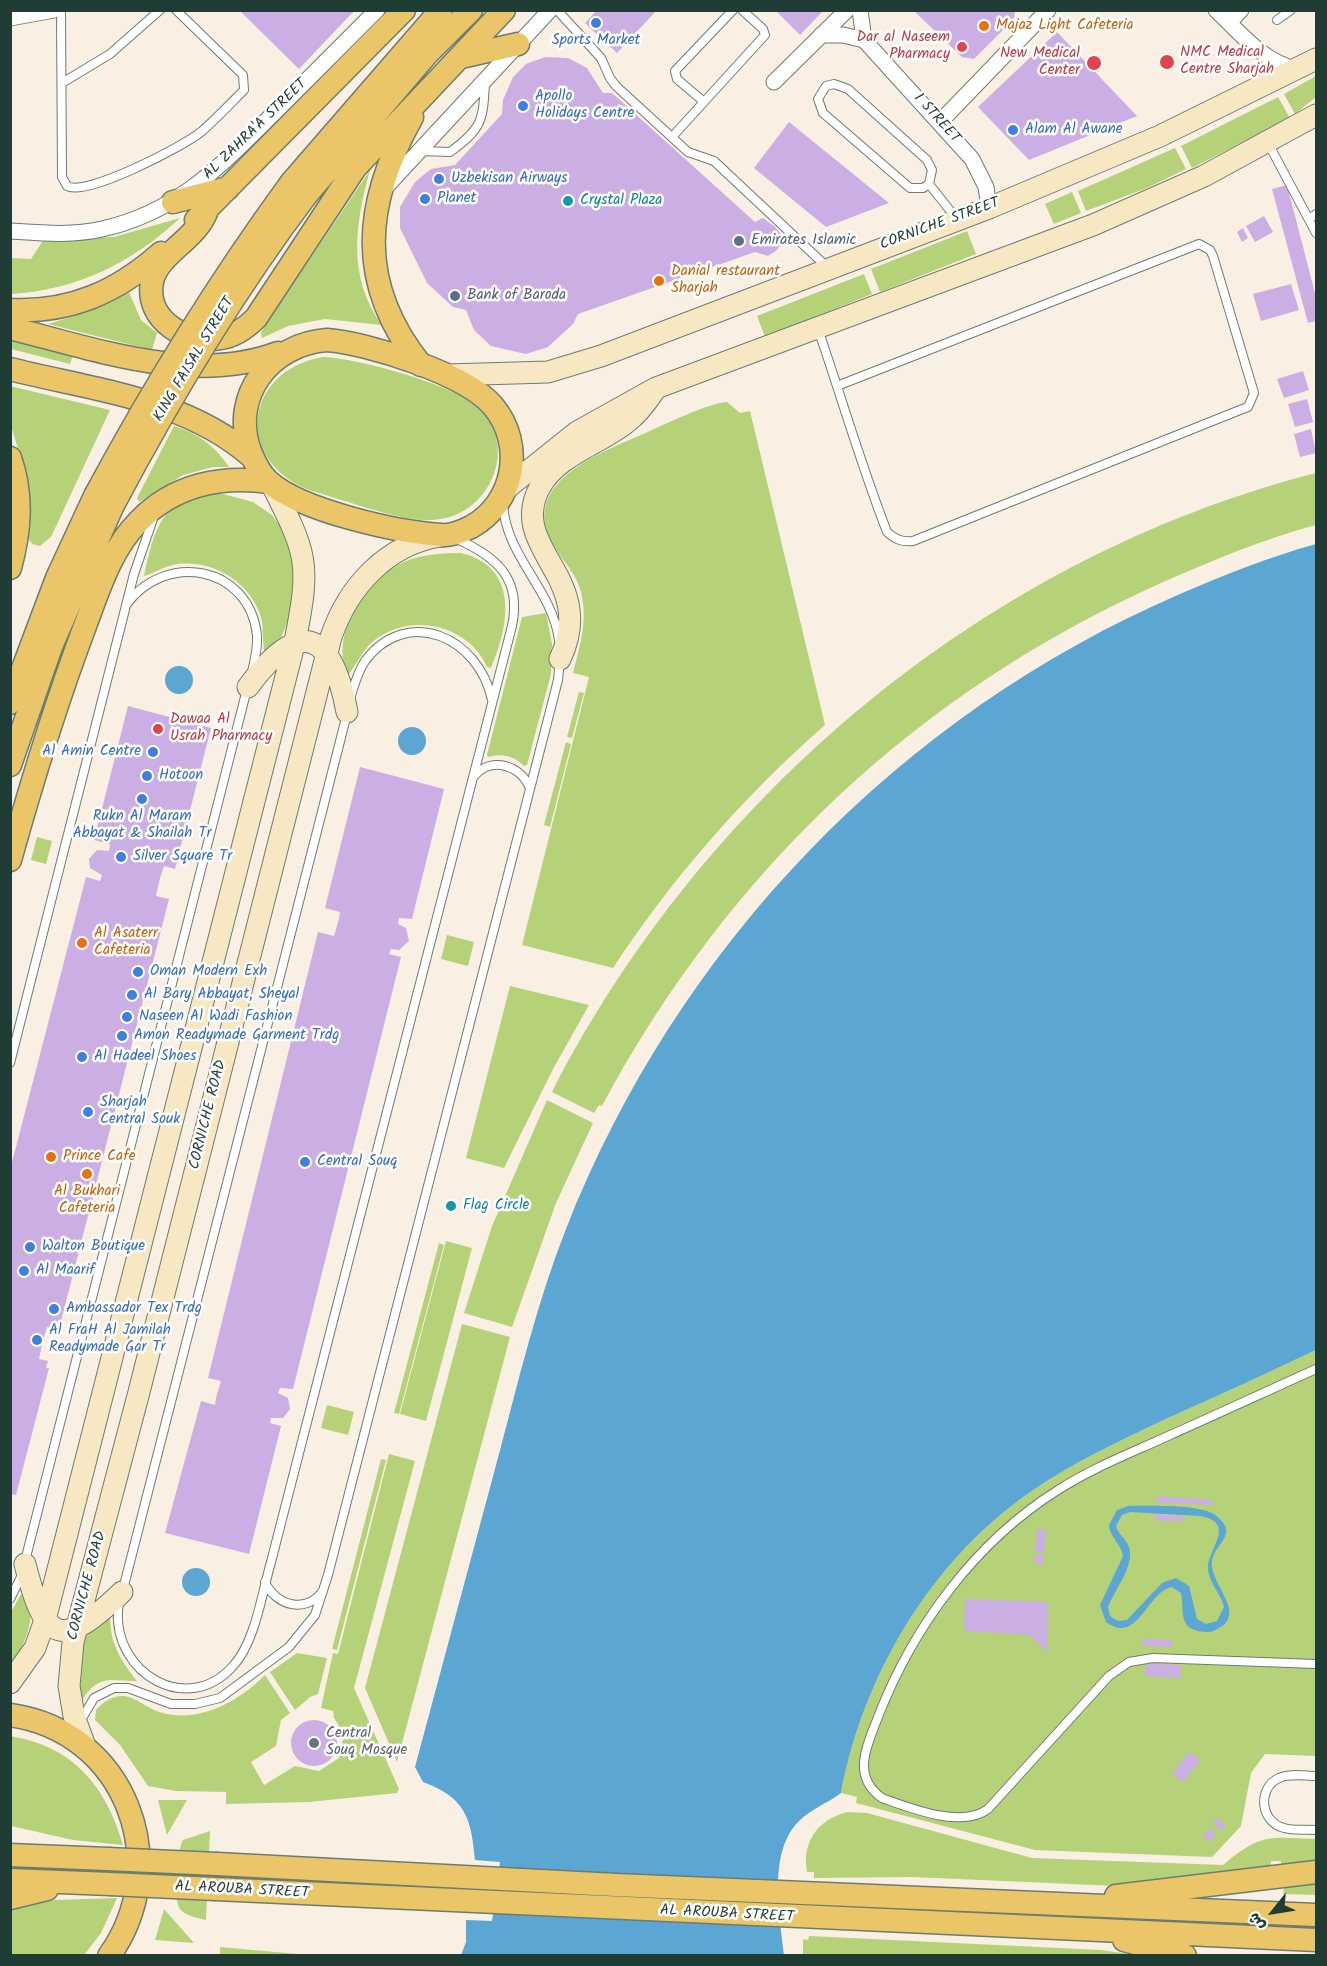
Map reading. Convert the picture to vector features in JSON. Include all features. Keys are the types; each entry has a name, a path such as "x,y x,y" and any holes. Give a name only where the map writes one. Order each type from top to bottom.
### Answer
{"main road":[{"path":"10,310 52,309 102,295 146,266 207,210 404,10"},
{"name":"KING FAISAL STREET","path":"10,765 104,501 141,412 201,312 441,10"},
{"name":"KING FAISAL STREET","path":"299,188 471,10"},
{"path":"207,210 193,234 159,266 152,278 150,291 152,304 168,326 193,337 207,339 234,334 256,318 345,182 372,149 504,10"},
{"path":"461,57 518,44"},
{"name":"CORNICHE STREET","path":"447,375 521,375 574,365 827,267 989,208 1160,136 1317,59"},
{"path":"421,365 391,322 375,272 373,229 378,194 399,143 424,95"},
{"path":"10,860 53,715 105,575 125,537 159,504 189,488 208,482 228,479 270,483 298,498 355,519 445,535 479,522 505,492 577,432 656,388 1093,225 1176,189 1268,143 1317,115"},
{"path":"174,202 229,188"},
{"path":"10,328 184,366 248,362 314,340 340,340 421,365 474,388 490,402 502,420 512,456 505,492"},
{"path":"252,457 245,423 251,389 266,366 288,349"},
{"path":"10,369 177,410 219,431 252,457 270,483 297,533 304,555 305,591 295,641 45,1620 32,1655 10,1683"},
{"path":"560,659 569,636 571,611 564,586 534,532 535,498 553,470 626,423 643,407 656,388"},
{"path":"10,458 16,475 20,509 10,568"},
{"name":"KING FAISAL STREET","path":"10,703 57,578 104,501"},
{"name":"CORNICHE ROAD","path":"82,1740 69,1686 70,1656 327,652 343,607 373,569 413,544 445,535"},
{"path":"248,687 269,661 295,641 315,642 327,652 342,687 347,712"},
{"path":"25,1564 45,1620 56,1630 67,1631 77,1627 122,1592"},
{"path":"10,1715 54,1728 82,1740 123,1795 136,1832 140,1870 133,1909 126,1928 109,1956"},
{"path":"10,1842 68,1858"},
{"name":"AL AROUBA STREET","path":"10,1855 817,1894 1317,1914"},
{"path":"1094,1904 1132,1892 1317,1872"},
{"name":"AL AROUBA STREET","path":"10,1880 815,1919 1317,1940"},
{"path":"10,1898 72,1882"},
{"path":"1088,1929 1185,1956"}],"street":[{"path":"10,18 54,10"},
{"name":"AL ZAHRA'A STREET","path":"10,231 69,233 100,230 130,222 174,202 218,168 377,10"},
{"path":"378,194 550,10"},
{"path":"774,82 847,10"},
{"path":"821,35 843,35 864,40 860,10"},
{"path":"940,122 1048,10"},
{"path":"1216,10 1268,58 1298,70"},
{"path":"1229,23 1241,10"},
{"name":"1 STREET","path":"864,40 940,122 978,168 986,187 989,208"}],"lane":[{"path":"61,10 62,177 71,189 76,190 119,175 180,146 219,115 243,90 245,80 176,10"},
{"path":"62,83 110,54 160,10"},
{"path":"557,10 601,58 613,82 688,152 714,161 827,267"},
{"path":"703,101 677,79 675,70 732,10"},
{"path":"672,138 765,34 763,29 742,10"},
{"path":"1277,20 1291,10"},
{"path":"419,151 450,152 479,126 483,115 485,82"},
{"path":"929,184 917,189 904,184 823,113 818,99 821,91 834,84 848,89 927,160 932,170 929,184 957,220"},
{"path":"1268,143 1317,233"},
{"path":"1309,219 1317,214"},
{"path":"818,329 837,386 887,532 903,542 913,541 1248,407 1254,393 1213,256 1210,250 1199,244 837,386"},
{"path":"82,1740 82,1715 100,1693 114,1688 128,1688 160,1702 182,1704 208,1702 231,1692 299,1638 315,1615 325,1589 558,680 560,659 554,618 542,591 512,544 504,521 505,492"},
{"path":"10,1063 126,605 141,551 159,504"},
{"path":"445,535 493,559 508,579 512,590 514,614 492,700 472,778 265,1582 247,1644 239,1660 213,1681 191,1687 168,1686 144,1674 127,1656 117,1627 122,1592 355,679 372,653 398,637 418,633 438,636 465,649 483,671 492,700"},
{"path":"10,1599 25,1564 136,1117 257,654 255,626 243,600 222,581 204,573 174,572 147,583 126,605"},
{"path":"472,778 484,768 500,765 522,774 530,788"},
{"path":"1317,1369 1085,1474 1042,1500 1010,1525 968,1567 916,1640 882,1708 864,1754 863,1774 873,1792 882,1798 956,1818 973,1818 988,1809 1109,1676 1129,1662 1153,1658 1317,1664"},
{"path":"265,1582 278,1600 293,1605 308,1604 325,1589"},
{"path":"1317,1776 1285,1776 1277,1779 1265,1793 1264,1803 1270,1820 1277,1825 1284,1828 1317,1830"}],"green space":[{"path":"1316,76 1316,97 1295,114 1284,94"},
{"path":"1278,97 1290,118 1192,168 1181,146"},
{"path":"1175,148 1186,169 1147,188 1086,211 1078,191"},
{"path":"370,170 361,210 357,250 363,288 382,325 325,319 288,326 262,338 261,332"},
{"path":"1072,192 1081,213 1054,224 1045,204"},
{"path":"180,218 143,248 102,271 58,287 11,294 11,258 31,259 44,239 114,237"},
{"path":"967,231 976,254 880,292 871,269"},
{"path":"864,274 872,294 765,337 757,316"},
{"path":"129,292 141,320 157,333 152,350 48,324 90,311"},
{"path":"10,339 73,355 70,364 11,349"},
{"path":"322,357 357,362 403,374 448,390 478,407 491,423 497,441 497,460 493,478 483,494 469,507 452,516 419,520 389,514 312,491 287,478 270,461 260,441 258,419 263,399 275,380 295,366"},
{"path":"10,386 110,410 51,537 40,546 32,544 28,538 28,481 11,426"},
{"path":"727,402 740,413 750,411 825,725 766,781 711,839 660,902 613,968 522,945 589,677 573,673 582,633 583,603 579,584 549,537 544,518 547,501 556,486 584,462 694,411"},
{"path":"174,426 191,432 205,441 229,467 213,467 183,475 139,502 137,498"},
{"path":"1316,473 1316,525 1257,544 1199,567 1072,627 988,678 910,734 837,797 770,866 708,940 652,1021 602,1106 599,1105 594,1113 552,1092 616,983 690,881 775,786 869,702 971,627 1080,563 1195,511"},
{"path":"219,493 253,502 272,515 286,534 296,569 289,619 279,642 265,654 262,622 256,605 248,593 229,576 205,566 191,564 165,567 144,576 157,529 173,508 184,501"},
{"path":"461,553 480,560 493,571 501,584 505,599 502,633 491,668 487,667 479,653 467,641 438,627 422,625 406,626 376,639 367,647 347,676 343,659 343,642 347,625 365,594 377,580 406,561 433,554"},
{"path":"546,613 552,644 551,674 527,765 524,766 508,756 488,757 522,617"},
{"path":"579,692 584,693 572,738 567,737"},
{"path":"566,742 571,744 550,827 544,825"},
{"path":"37,837 52,841 46,864 31,860"},
{"path":"447,935 474,942 468,966 441,959"},
{"path":"510,986 589,1005 553,1069 504,1168 466,1158"},
{"path":"547,1100 593,1123 556,1203 512,1327 464,1313 492,1226"},
{"path":"446,1241 472,1248 426,1421 400,1414"},
{"path":"439,1243 444,1245 399,1414 394,1413"},
{"path":"462,1324 510,1337 397,1762 365,1688"},
{"path":"1316,1350 1316,1756 1265,1754 1251,1773 1241,1826 1212,1857 1035,1850 856,1803 857,1797 841,1793 851,1749 866,1706 884,1665 906,1625 932,1587 993,1521 1029,1493 1097,1452"},
{"path":"327,1405 354,1412 348,1435 321,1428"},
{"path":"389,1454 415,1461 354,1688 399,1789 397,1793 309,1802 226,1804 226,1792 176,1791 148,1786 120,1745 95,1720 96,1710 112,1698 124,1696 159,1712 174,1715 203,1713 230,1702 265,1675 290,1713 281,1720 276,1746 251,1762 264,1785 295,1766 319,1771 339,1758 344,1734 334,1718 333,1711 321,1708 333,1653 338,1654"},
{"path":"381,1459 386,1460 337,1650 332,1649"},
{"path":"21,1594 32,1610 25,1639 11,1665 11,1612"},
{"path":"110,1615 110,1625 117,1651 137,1681 107,1680 101,1682 95,1685 82,1700 78,1683 78,1664 82,1645 91,1630"},
{"path":"297,1653 327,1658 318,1694 310,1697 295,1710 270,1672"},
{"path":"10,1736 52,1749 69,1759 84,1772 107,1804 123,1845 73,1840 11,1826"},
{"path":"158,1800 187,1800 167,1835"},
{"path":"847,1812 867,1813 1032,1858 1223,1865 1256,1842 1287,1838 1316,1839 1316,1861 1281,1866 1281,1861 1271,1861 1271,1867 1117,1886 913,1877 814,1878 814,1872 807,1872 806,1861 807,1851 814,1834 827,1821"},
{"path":"210,1831 206,1920 189,1915 180,1909 177,1896 177,1875 183,1840"},
{"path":"1316,1884 1316,1895 1283,1894 1284,1888"},
{"path":"117,1898 101,1933 84,1955 11,1956 11,1907 53,1900"},
{"path":"164,1909 194,1943 155,1940"},
{"path":"809,1936 1101,1950 1137,1955 803,1955 803,1939 808,1940"},
{"path":"220,1947 309,1955 220,1955"}],"water":[{"path":"1316,544 1316,1350 1132,1435 1063,1471 1029,1493 993,1521 961,1553 932,1587 906,1625 884,1665 851,1749 841,1793 804,1817 789,1834 779,1867 778,1885 784,1955 461,1955 466,1942 466,1920 492,1921 500,1862 475,1860 471,1832 464,1811 449,1795 423,1782 415,1767 546,1284 566,1229 613,1125 670,1027 735,935 810,850 892,773 981,704 1078,644 1180,594 1247,567"},
{"path":"179,666 189,670 193,680 189,690 179,694 169,690 165,680 169,670"},
{"path":"412,727 422,731 426,741 422,751 412,755 402,751 398,741 402,731"},
{"path":"1128,1506 1186,1507 1208,1511 1222,1522 1226,1533 1212,1562 1213,1571 1229,1610 1228,1618 1223,1626 1210,1632 1192,1629 1184,1620 1181,1593 1172,1587 1163,1591 1134,1623 1117,1628 1106,1622 1100,1605 1123,1556 1111,1534 1109,1525 1117,1510","holes":["1130,1512 1200,1516 1211,1519 1217,1524 1219,1531 1208,1569 1210,1579 1224,1607 1217,1621 1206,1624 1197,1619 1189,1586 1176,1578 1162,1583 1127,1620 1118,1621 1110,1616 1108,1607 1127,1570 1130,1554 1129,1547 1116,1526 1122,1515"]},
{"path":"196,1568 206,1572 210,1582 206,1592 196,1596 186,1592 182,1582 186,1572"}],"building":[{"path":"239,10 355,10 299,69"},
{"path":"597,10 657,10 617,53 585,23"},
{"path":"775,10 824,10 800,35"},
{"path":"913,10 1015,10 1014,19 974,59 962,57"},
{"path":"1057,32 1137,116 1029,160 978,107"},
{"name":"Crystal Plaza","path":"545,57 568,58 587,68 603,93 612,93 755,222 763,218 774,226 781,234 781,244 776,251 768,256 755,252 578,314 573,324 548,347 526,354 491,346 474,330 466,310 453,307 427,283 400,228 400,207 415,182 431,169 455,165 502,114 503,100 513,77 526,64"},
{"path":"789,122 889,203 826,227 754,168"},
{"path":"1287,185 1316,297 1316,321 1308,323 1272,189"},
{"path":"1264,216 1273,232 1255,242 1246,226"},
{"path":"1243,228 1248,238 1242,242 1237,232"},
{"path":"1291,284 1299,310 1261,321 1253,294"},
{"path":"1303,371 1309,390 1284,398 1277,379"},
{"path":"1307,399 1313,422 1295,427 1288,404"},
{"path":"1311,429 1316,453 1300,457 1294,434"},
{"path":"128,706 211,728 175,869 164,866 160,878 156,896 169,899 59,1329 47,1327 43,1340 39,1359 48,1361 46,1368 49,1368 16,1495 10,1494 10,1170 86,877 100,881 102,875 90,868 89,859 97,850 109,851 110,844 94,840"},
{"name":"Central Souq","path":"360,767 444,789 412,919 399,918 398,924 406,928 409,941 399,950 391,949 389,954 401,957 293,1389 280,1388 278,1393 288,1398 290,1409 283,1418 271,1418 270,1423 281,1426 249,1554 165,1533 201,1401 215,1405 221,1381 208,1378 318,932 334,936 339,919 340,912 325,908"},
{"path":"1157,1496 1213,1500 1213,1505 1156,1502"},
{"path":"1155,1514 1183,1516 1183,1522 1155,1520"},
{"path":"1037,1529 1046,1530 1044,1553 1035,1552"},
{"path":"1035,1555 1043,1555 1043,1564 1035,1564"},
{"path":"965,1599 1048,1602 1047,1652 1030,1635 964,1631"},
{"path":"1143,1639 1172,1640 1172,1647 1142,1646"},
{"path":"1146,1663 1181,1665 1180,1678 1145,1676"},
{"name":"Central Souq Mosque","path":"314,1720 330,1727 337,1743 330,1759 314,1766 298,1759 291,1743 298,1727"},
{"path":"1189,1752 1200,1760 1183,1782 1172,1774"},
{"path":"1218,1818 1226,1826 1220,1830 1213,1822"},
{"path":"1210,1828 1216,1835 1209,1842 1203,1835"}],"place":[{"name":"Sports Market","path":"596,23"},
{"name":"Majaz Light Cafeteria","path":"984,26"},
{"name":"Dar al Naseem Pharmacy","path":"962,47"},
{"name":"NMC Medical Centre Sharjah","path":"1167,62"},
{"name":"New Medical Center","path":"1094,63"},
{"name":"Apollo Holidays Centre","path":"523,106"},
{"name":"Alam Al Awane","path":"1013,130"},
{"name":"Uzbekisan Airways","path":"439,179"},
{"name":"Planet","path":"425,199"},
{"name":"Crystal Plaza","path":"568,201"},
{"name":"Emirates Islamic","path":"739,241"},
{"name":"Danial restaurant Sharjah","path":"659,281"},
{"name":"Bank of Baroda","path":"455,296"},
{"name":"Dawaa Al Usrah Pharmacy","path":"158,729"},
{"name":"Al Amin Centre","path":"153,752"},
{"name":"Hotoon","path":"147,776"},
{"name":"Rukn Al Maram Abbayat & Shailah Tr","path":"142,799"},
{"name":"Silver Square Tr","path":"121,857"},
{"name":"Al Asaterr Cafeteria","path":"82,943"},
{"name":"Oman Modern Exh","path":"138,972"},
{"name":"Al Bary Abbayat, Sheyal","path":"132,995"},
{"name":"Naseen Al Wadi Fashion","path":"127,1017"},
{"name":"Amon Readymade Garment Trdg","path":"122,1036"},
{"name":"Al Hadeel Shoes","path":"82,1057"},
{"name":"Sharjah Central Souk","path":"88,1112"},
{"name":"Prince Cafe","path":"51,1157"},
{"name":"Central Souq","path":"305,1162"},
{"name":"Al Bukhari Cafeteria","path":"87,1174"},
{"name":"Flag Circle","path":"451,1206"},
{"name":"Walton Boutique","path":"30,1247"},
{"name":"Al Maarif","path":"24,1271"},
{"name":"Ambassador Tex Trdg","path":"54,1309"},
{"name":"Al FraH Al Jamilah Readymade Gar Tr","path":"37,1340"},
{"name":"Central Souq Mosque","path":"314,1743"}]}
